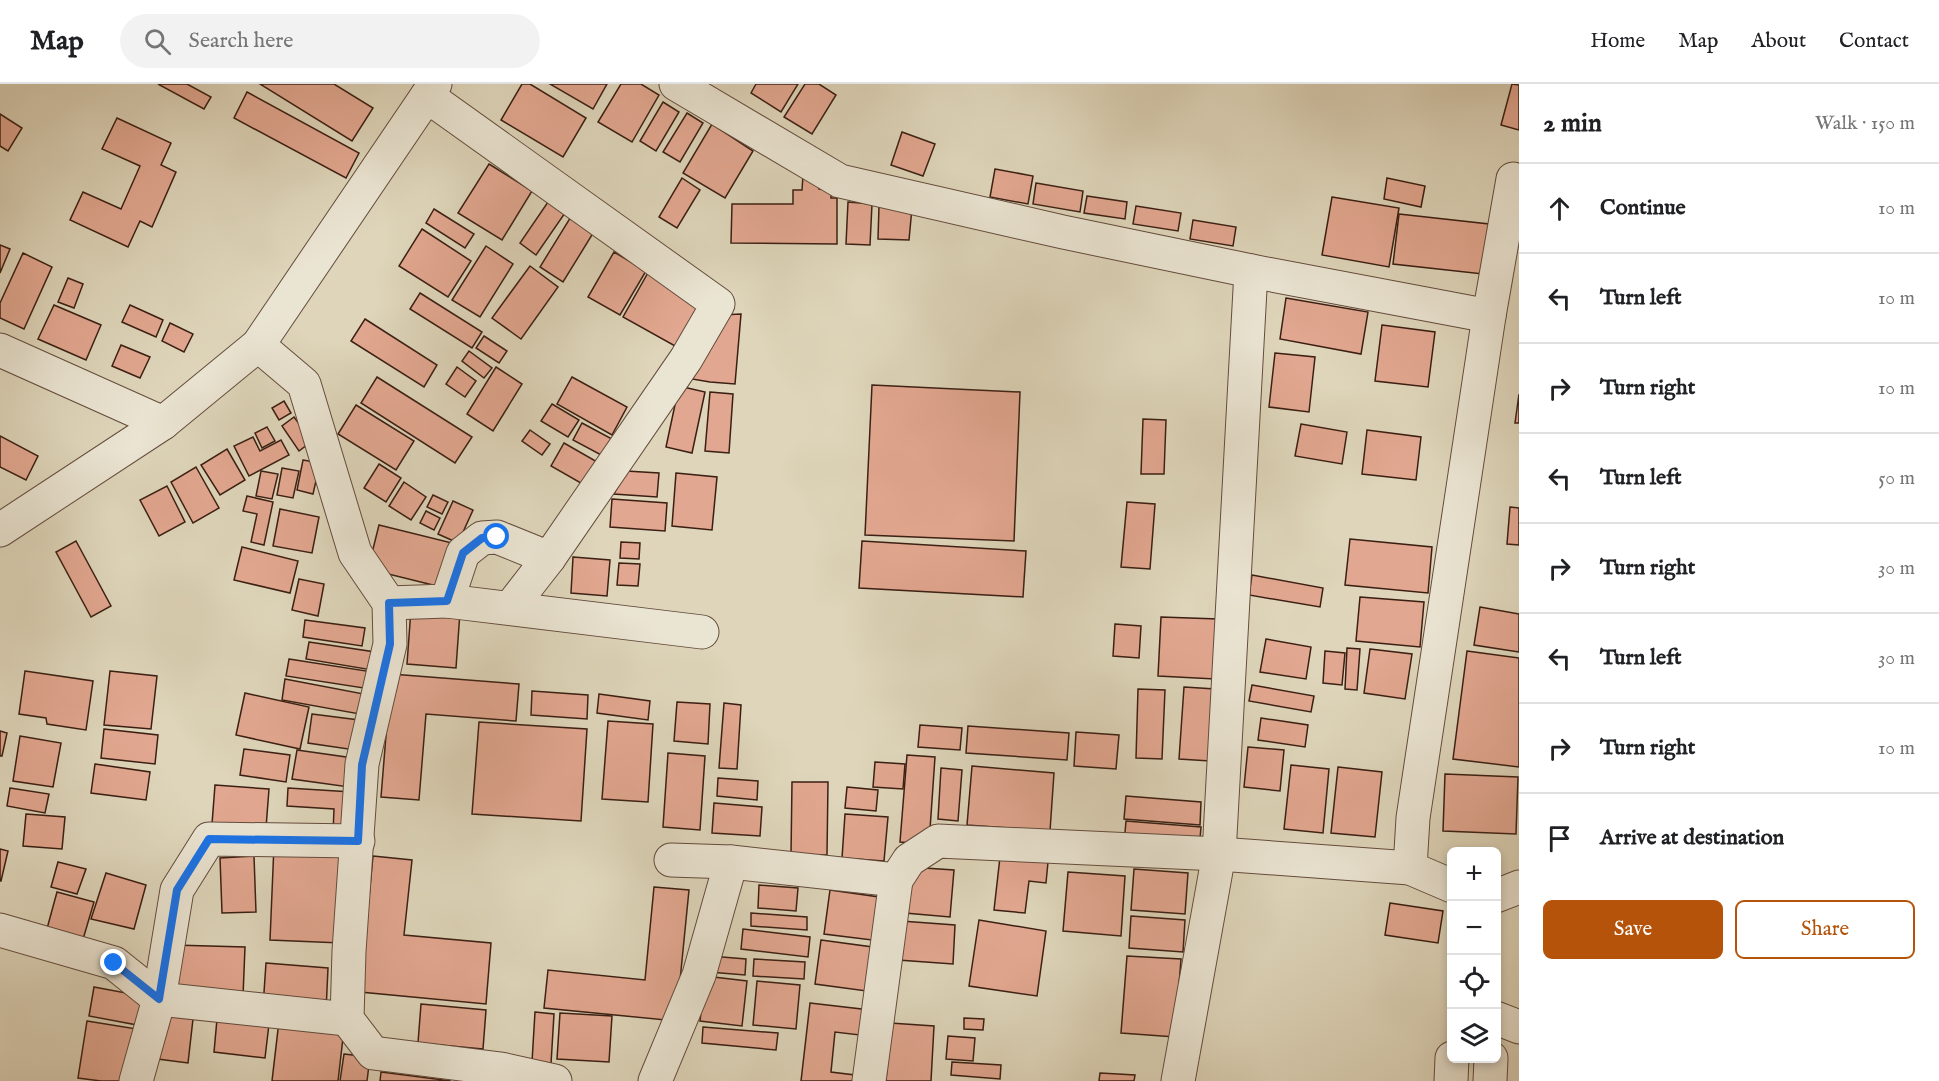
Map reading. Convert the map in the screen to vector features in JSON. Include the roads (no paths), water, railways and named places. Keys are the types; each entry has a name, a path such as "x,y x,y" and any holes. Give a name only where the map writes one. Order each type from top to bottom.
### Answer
{"street":[{"path":"676,84 840,181 1063,232 1251,271 1489,316"},
{"path":"2,526 163,423 258,345 431,90 718,304 686,359 549,558 510,608"},
{"path":"1410,868 1413,818 1489,316 1513,179"},
{"path":"1178,1081 1219,854 1251,271"},
{"path":"258,345 304,384 355,553 389,603 390,644 362,765 349,951 347,1019 373,1053 499,1075 555,1081"},
{"path":"0,350 163,423"},
{"path":"447,601 463,553 482,538 497,537 549,558"},
{"path":"389,603 447,601 702,632"},
{"path":"136,1081 159,999 177,890 209,839 358,841"},
{"path":"869,1081 896,880 909,860 938,841 1219,854 1410,868 1447,884"},
{"path":"671,860 731,862 896,880"},
{"path":"655,1081 699,975 731,862"},
{"path":"1501,894 1519,887"},
{"path":"0,930 114,963 159,999 347,1019"},
{"path":"1501,1020 1519,1027"},
{"path":"1451,1081 1452,1063"},
{"path":"1490,1081 1491,1063"}]}
